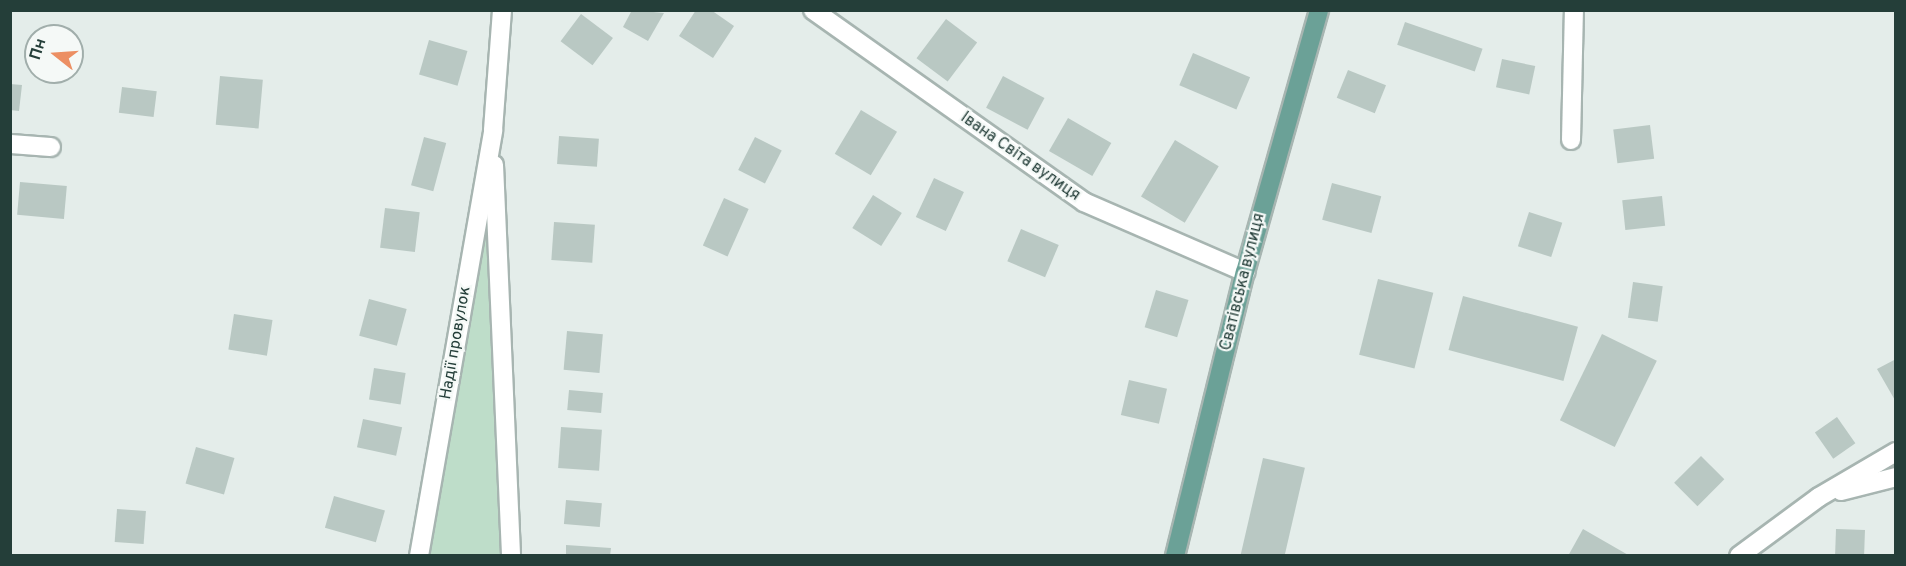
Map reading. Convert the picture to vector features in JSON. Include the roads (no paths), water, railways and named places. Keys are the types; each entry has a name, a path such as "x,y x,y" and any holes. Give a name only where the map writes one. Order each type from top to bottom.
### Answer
{"main road":[{"name":"Сватівська вулиця","path":"1175,555 1245,272 1319,10"}],"street":[{"name":"Надії провулок","path":"419,555 493,130 502,10"},
{"name":"Івана Світа вулиця","path":"813,10 1084,202 1245,272"},
{"path":"1570,140 1574,10"},
{"name":"Надії провулок","path":"493,130 511,555"},
{"path":"10,144 51,147"},
{"path":"1739,555 1819,497 1896,452"},
{"path":"1819,497 1896,477"}]}
